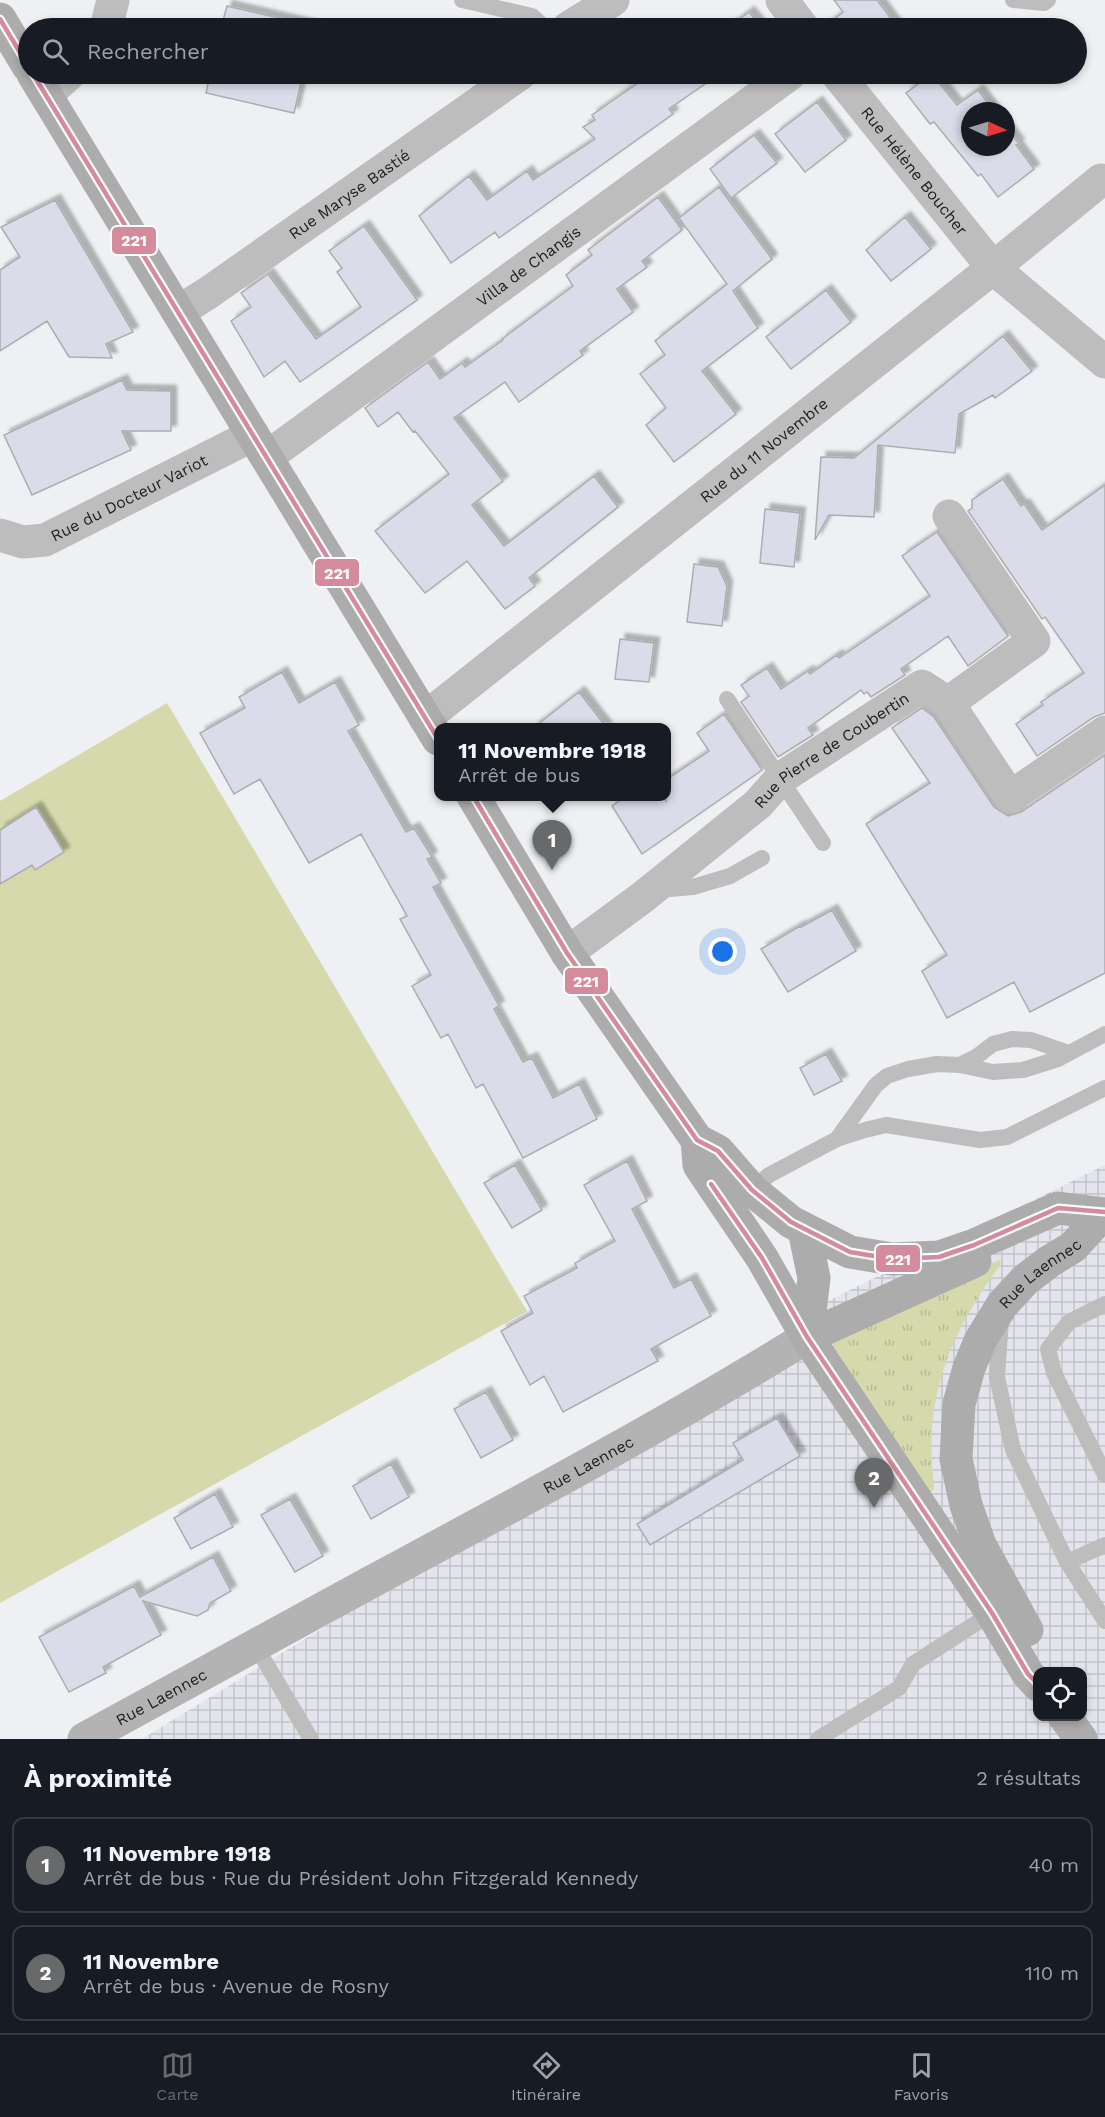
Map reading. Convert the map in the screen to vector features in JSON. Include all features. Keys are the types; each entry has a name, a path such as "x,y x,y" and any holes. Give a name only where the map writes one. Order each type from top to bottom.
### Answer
{"main road":[{"path":"0,19 18,49"},
{"path":"39,85 432,729"},
{"path":"476,801 567,952 697,1140 699,1165 762,1258 807,1337 992,1613 1033,1680"},
{"name":"Rue Laennec","path":"697,1140 718,1151 752,1190 804,1230 850,1252 892,1259 939,1257 974,1245 1058,1208 1104,1213"},
{"name":"Rue Laennec","path":"807,1337 1065,1221 1104,1213"},
{"name":"Rue Laennec","path":"1047,1667 980,1545 966,1505 956,1460 959,1404 969,1368 980,1341 1002,1305 1024,1280 1073,1247 1104,1213"},
{"path":"804,1230 814,1278 807,1337"}],"street":[{"path":"108,18 112,0"},
{"path":"584,18 613,0"},
{"path":"782,0 796,18"},
{"name":"Rue Maryse Bastié","path":"178,312 506,84"},
{"name":"Villa de Changis","path":"260,446 776,84"},
{"name":"Rue Hélène Boucher","path":"845,84 993,268 1105,362"},
{"name":"Rue du 11 Novembre","path":"439,723 1101,180"},
{"name":"Rue du Docteur Variot","path":"0,535 23,542 45,540 260,446"},
{"path":"948,703 1034,641 949,516"},
{"name":"Rue Pierre de Coubertin","path":"567,952 651,890 758,804 780,778 922,686 948,703 1010,797 1105,732"},
{"name":"Rue Laennec","path":"84,1739 576,1472 758,1368 807,1337"}],"lane":[{"path":"462,0 534,18"},
{"path":"1013,0 1044,3 1048,0"},
{"path":"727,699 823,843"},
{"path":"651,890 693,887 730,876 762,858"},
{"path":"837,1139 876,1085 887,1076 908,1069 937,1064 960,1065 993,1072 1023,1070 1058,1059 1105,1034"},
{"path":"960,1065 976,1057 993,1044 1012,1039 1030,1040 1070,1053"},
{"path":"752,1190 769,1175 837,1139 865,1130 886,1125 980,1140 1007,1137 1105,1088"},
{"path":"1105,1304 1069,1322 1048,1349 1054,1373 1100,1451 1105,1475"},
{"path":"1002,1305 997,1377 1013,1450 1067,1562 1105,1620"},
{"path":"1067,1562 1105,1545"},
{"path":"818,1739 899,1688 913,1664 992,1613"},
{"path":"255,1645 311,1739"}],"shaded area":[{"path":"1105,1165 1105,1739 142,1739 577,1472 758,1368 799,1315"}],"green space":[{"path":"167,703 527,1311 0,1603 0,801"},
{"path":"1001,1261 999,1267 966,1318 944,1369 932,1424 934,1485 933,1491 928,1494 923,1490 829,1338 835,1331"}],"building":[{"path":"834,0 877,0 890,18 836,18 843,12"},
{"path":"227,6 279,18 224,18"},
{"path":"749,12 754,18 741,18"},
{"path":"208,84 301,84 294,113 206,93"},
{"path":"637,84 705,84 669,109 673,114 499,238 495,232 451,263 419,216 469,176 487,200 527,171 533,180 595,139 583,127 595,120 592,115"},
{"path":"918,84 940,84 957,105 961,102 961,155 934,122 930,124 906,93"},
{"path":"978,90 987,102 961,102"},
{"path":"817,102 846,140 805,172 775,134"},
{"path":"754,135 777,163 731,198 710,169"},
{"path":"1015,139 1019,144 1016,145 1034,169 998,197 981,174 978,176 962,156 1015,156"},
{"path":"719,187 772,259 733,291 758,328 702,371 736,414 674,462 646,425 666,408 640,374 665,355 655,341 727,284 679,218"},
{"path":"658,197 682,230 642,261 647,267 617,289 633,312 580,351 583,355 519,402 505,382 454,418 503,481 472,505 504,546 594,476 618,507 529,578 535,586 505,609 467,561 425,593 375,531 449,474 398,412 378,427 365,408 428,362 440,379 462,363 465,367 503,340 573,286 566,275 592,255 588,250"},
{"path":"55,200 133,332 106,344 112,358 69,357 47,321 0,351 0,270 20,257 1,227"},
{"path":"905,217 931,249 891,281 866,250"},
{"path":"364,226 417,300 300,382 285,361 264,377 231,321 251,307 241,293 268,274 316,339 361,307 337,272 342,268 329,251"},
{"path":"826,290 851,322 791,369 766,337"},
{"path":"1003,336 1032,371 995,398 993,395 959,414 955,453 878,445 874,517 829,515 815,540 821,457 854,458"},
{"path":"122,380 127,390 171,391 171,431 122,431 131,450 32,495 4,435"},
{"path":"1003,479 1021,506 1024,504 1042,530 1105,485 1105,713 1094,717 1037,756 1016,724 1043,705 1041,702 1084,673 1045,617 1042,619 968,511 972,508 972,500"},
{"path":"765,509 800,513 794,567 760,563"},
{"path":"937,532 1008,636 968,666 948,636 901,669 905,675 871,697 867,692 864,694 861,690 808,728 813,735 778,757 741,702 749,696 741,685 767,668 781,689 808,671 810,674 837,655 839,658 930,596 902,556"},
{"path":"694,564 718,567 727,586 722,626 687,622"},
{"path":"620,639 654,643 649,682 615,679"},
{"path":"282,672 299,703 335,682 359,725 348,731 406,832 414,828 432,857 427,859 441,883 433,887 499,1006 494,1009 523,1062 532,1058 553,1098 579,1084 597,1119 523,1158 483,1084 476,1088 448,1034 441,1038 412,986 431,975 400,919 407,916 361,834 309,863 260,779 234,794 200,733 245,708 239,697"},
{"path":"579,692 603,723 539,723"},
{"path":"922,708 934,717 994,807 1008,816 1021,812 1105,755 1105,973 1030,1012 1014,982 947,1018 922,971 947,955 866,824 930,783 892,728"},
{"path":"724,714 762,770 642,854 612,806 619,801 671,801 671,777 709,751 697,733"},
{"path":"36,807 64,852 35,870 32,865 0,884 0,830"},
{"path":"832,910 856,951 788,992 761,949"},
{"path":"826,1054 842,1081 814,1095 800,1068"},
{"path":"627,1161 647,1201 632,1209 674,1288 691,1279 711,1316 651,1349 658,1361 563,1412 544,1376 530,1385 501,1331 533,1313 524,1296 577,1268 575,1263 615,1241 584,1185"},
{"path":"515,1165 542,1210 512,1228 484,1183"},
{"path":"486,1392 513,1440 481,1458 454,1409"},
{"path":"777,1418 800,1456 650,1545 637,1524 743,1460 733,1443"},
{"path":"391,1464 409,1497 371,1519 353,1486"},
{"path":"215,1494 233,1527 191,1549 174,1518"},
{"path":"290,1499 323,1556 295,1572 261,1515"},
{"path":"213,1557 231,1591 210,1603 208,1610 197,1616 143,1601 161,1635 103,1667 106,1673 69,1692 39,1637 134,1586 140,1597"}],"transit line":[{"name":"221","path":"0,19 18,49"},
{"name":"221","path":"39,84 434,732"},
{"name":"221","path":"476,801 567,953 697,1140 718,1151 752,1190 791,1222 850,1252 892,1259 939,1257 974,1245 1058,1208 1105,1212"},
{"name":"221","path":"711,1184 762,1258 807,1337 992,1613 1033,1679"}],"place":[{"name":"11 Novembre 1918","path":"552,870"},
{"name":"11 Novembre","path":"874,1508"}]}
